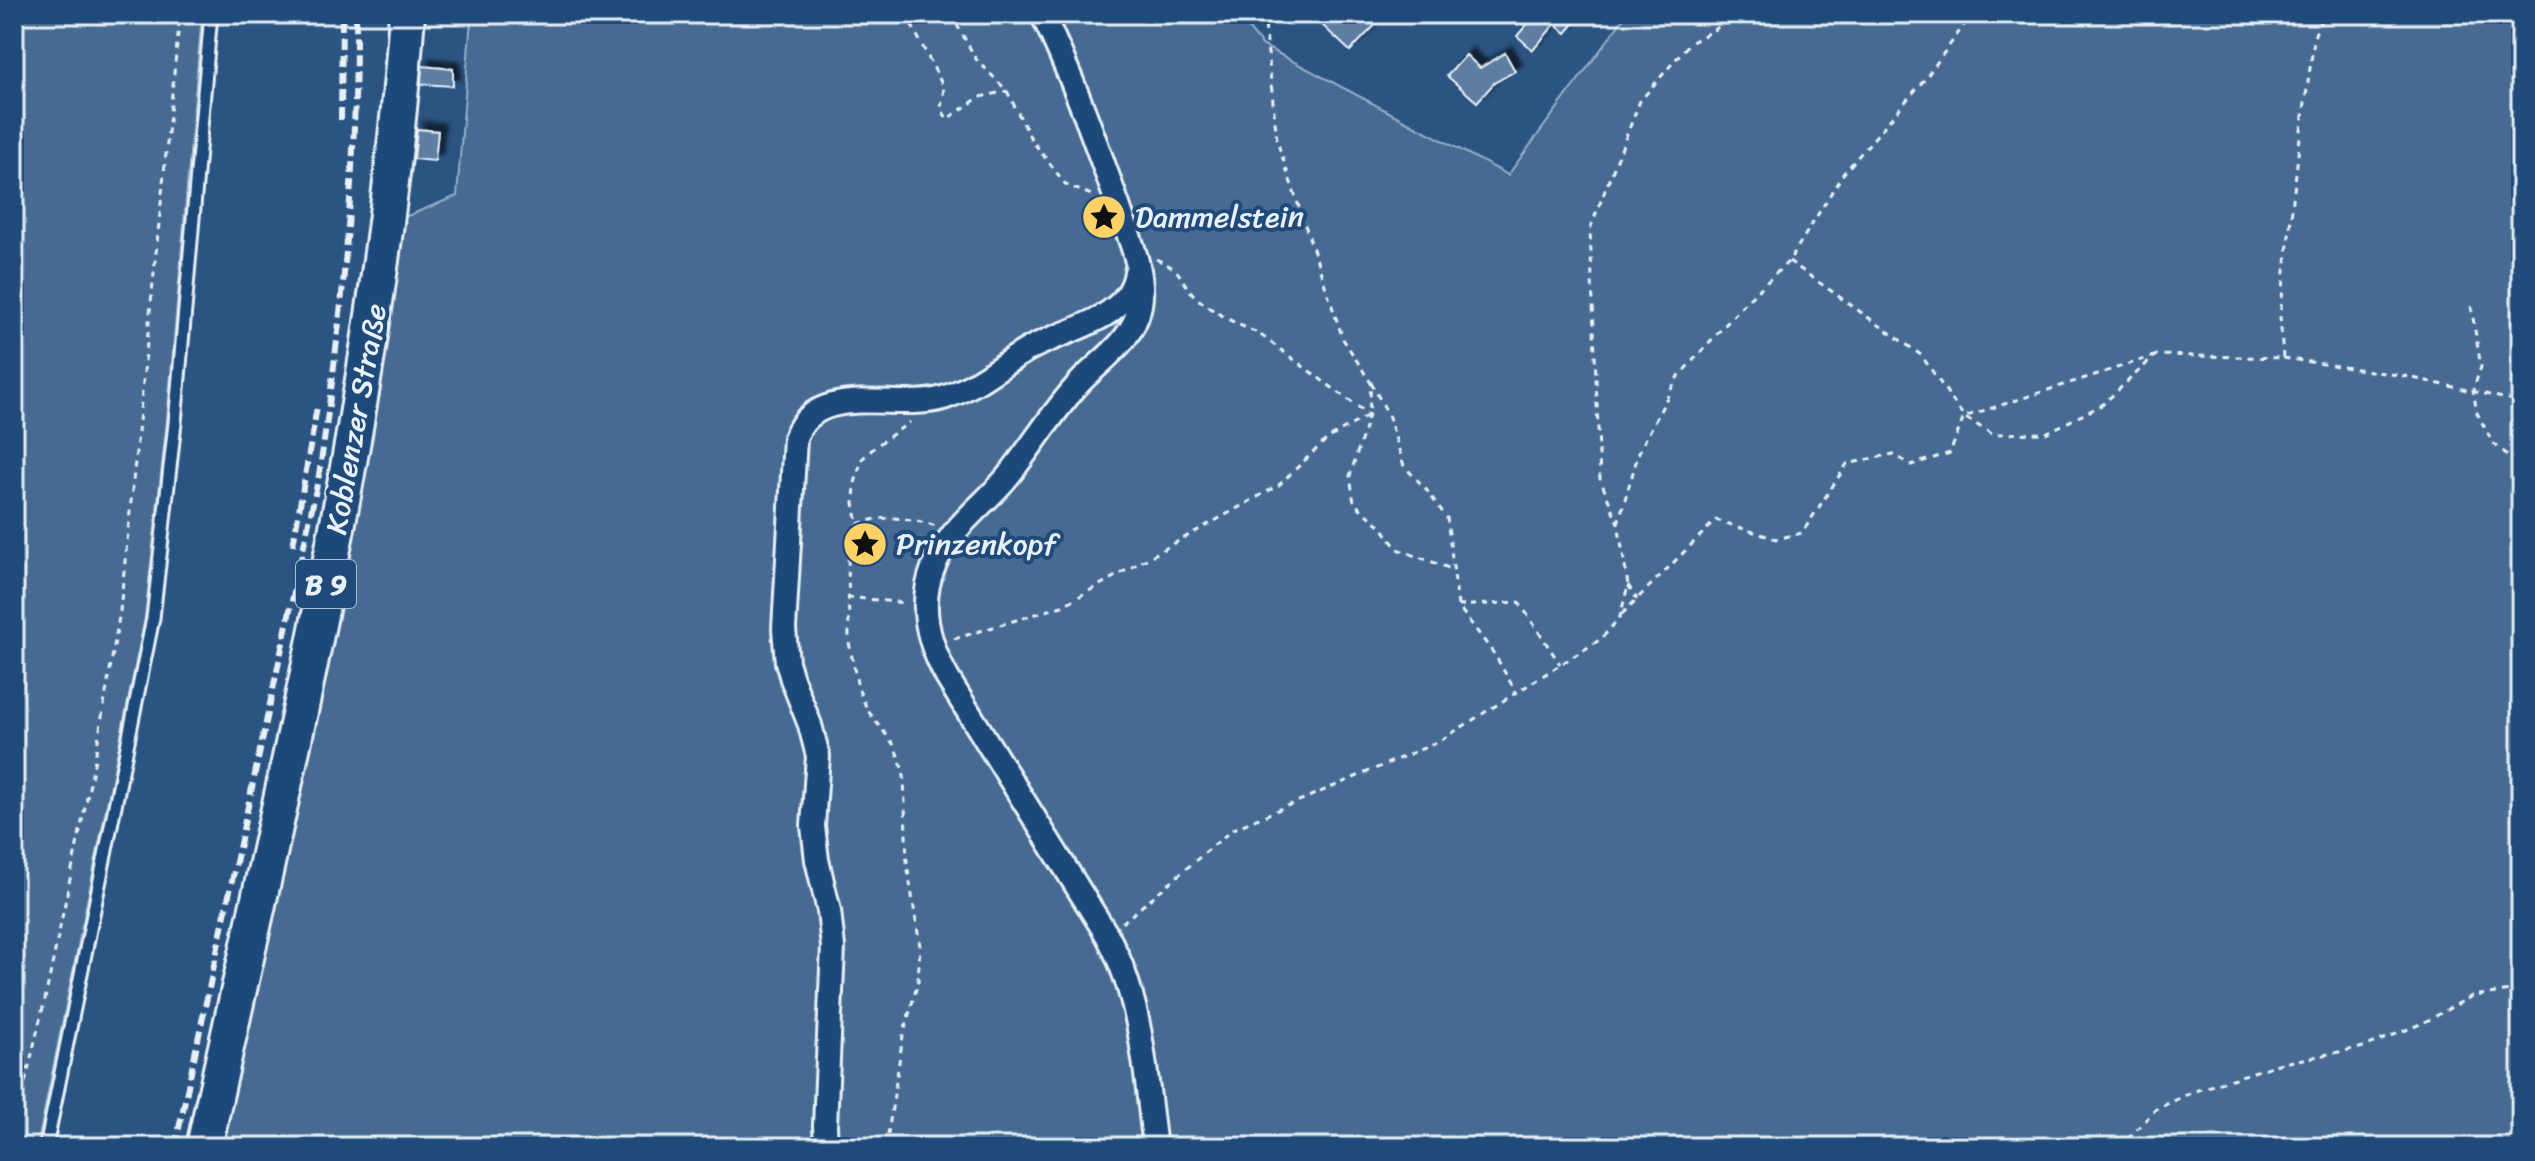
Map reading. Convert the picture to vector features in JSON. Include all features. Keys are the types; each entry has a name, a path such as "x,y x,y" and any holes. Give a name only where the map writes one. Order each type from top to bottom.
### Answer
{"main road":[{"name":"Koblenzer Straße","path":"204,1147 354,443 386,231 407,14"}],"street":[{"path":"1042,14 1072,82 1135,255 1141,303 1131,330 1122,342 1069,395 1008,476 955,532 937,557 928,581 925,605 937,660 1107,935 1126,974 1143,1044 1155,1147"},
{"path":"826,1147 833,947 813,826 818,756 810,725 789,671 784,629 795,438 805,418 814,411 837,403 923,403 964,390 1029,348 1098,319 1126,295 1135,280 1135,255"}],"lane":[{"path":"46,1147 153,618 175,423 211,14"}],"path":[{"path":"14,1129 45,999 94,764 120,611 180,14"},
{"path":"906,14 944,88 941,108 947,119 980,97 1007,91"},
{"path":"951,14 976,59 1007,91 1031,139 1066,185 1093,197"},
{"path":"1264,14 1277,141 1343,339 1388,414 1404,466 1447,518 1458,606 1495,655 1517,694"},
{"path":"1620,617 1628,585 1618,523 1600,479 1590,229 1640,101 1689,44 1741,14"},
{"path":"1618,523 1639,452 1677,378 1745,303 1789,261 1843,174 1925,79 1972,14"},
{"path":"2283,358 2280,316 2300,137 2315,34 2324,14"},
{"path":"1135,255 1177,269 1193,296 1240,327 1258,333 1369,415"},
{"path":"1789,261 1921,355 1964,417 1992,434 2046,433 2102,405 2156,355"},
{"path":"2471,306 2481,367 2473,390 2477,413 2493,443 2521,466"},
{"path":"1964,417 2156,355 2283,358 2404,376 2521,402"},
{"path":"1371,383 1369,415 1350,476 1354,503 1381,526 1397,549 1454,570"},
{"path":"886,1147 903,1036 918,982 920,946 907,864 904,776 894,745 868,711 858,688 849,642 848,549 858,524 854,503 855,483 862,459 876,446 904,429 918,415 923,403"},
{"path":"932,646 1062,606 1279,485 1327,439 1369,415"},
{"path":"1107,935 1233,829 1438,742 1601,639 1716,520 1776,539 1802,533 1847,464 1893,454 1911,465 1950,453 1964,417"},
{"path":"858,524 875,517 916,519 955,532"},
{"path":"1628,585 1638,599"},
{"path":"847,597 925,605"},
{"path":"1458,606 1519,602 1560,664"},
{"path":"2120,1147 2156,1109 2195,1091 2278,1064 2364,1047 2423,1023 2472,996 2521,990"}],"shaded area":[{"path":"14,14 202,14 167,420 145,618 37,1147 14,1147"},
{"path":"424,14 1237,14 1262,45 1508,175 1627,14 2521,14 2521,1147 223,1147 288,827 402,218 457,196 471,18 424,18"}],"building":[{"path":"1386,14 1350,51 1321,24 1329,15"},
{"path":"1536,14 1582,14 1566,33 1555,24 1533,50 1517,36"},
{"path":"1505,53 1515,71 1494,83 1477,102 1447,76 1466,55 1480,68"},
{"path":"422,66 453,69 453,86 421,84"},
{"path":"417,129 438,131 435,161 414,159"}],"railway":[{"path":"341,120 342,14"},
{"path":"175,1147 319,475 335,360 351,187 356,14"},
{"path":"293,545 317,407"}],"place":[{"name":"Dammelstein","path":"1104,217"},
{"name":"Prinzenkopf","path":"865,544"}]}
